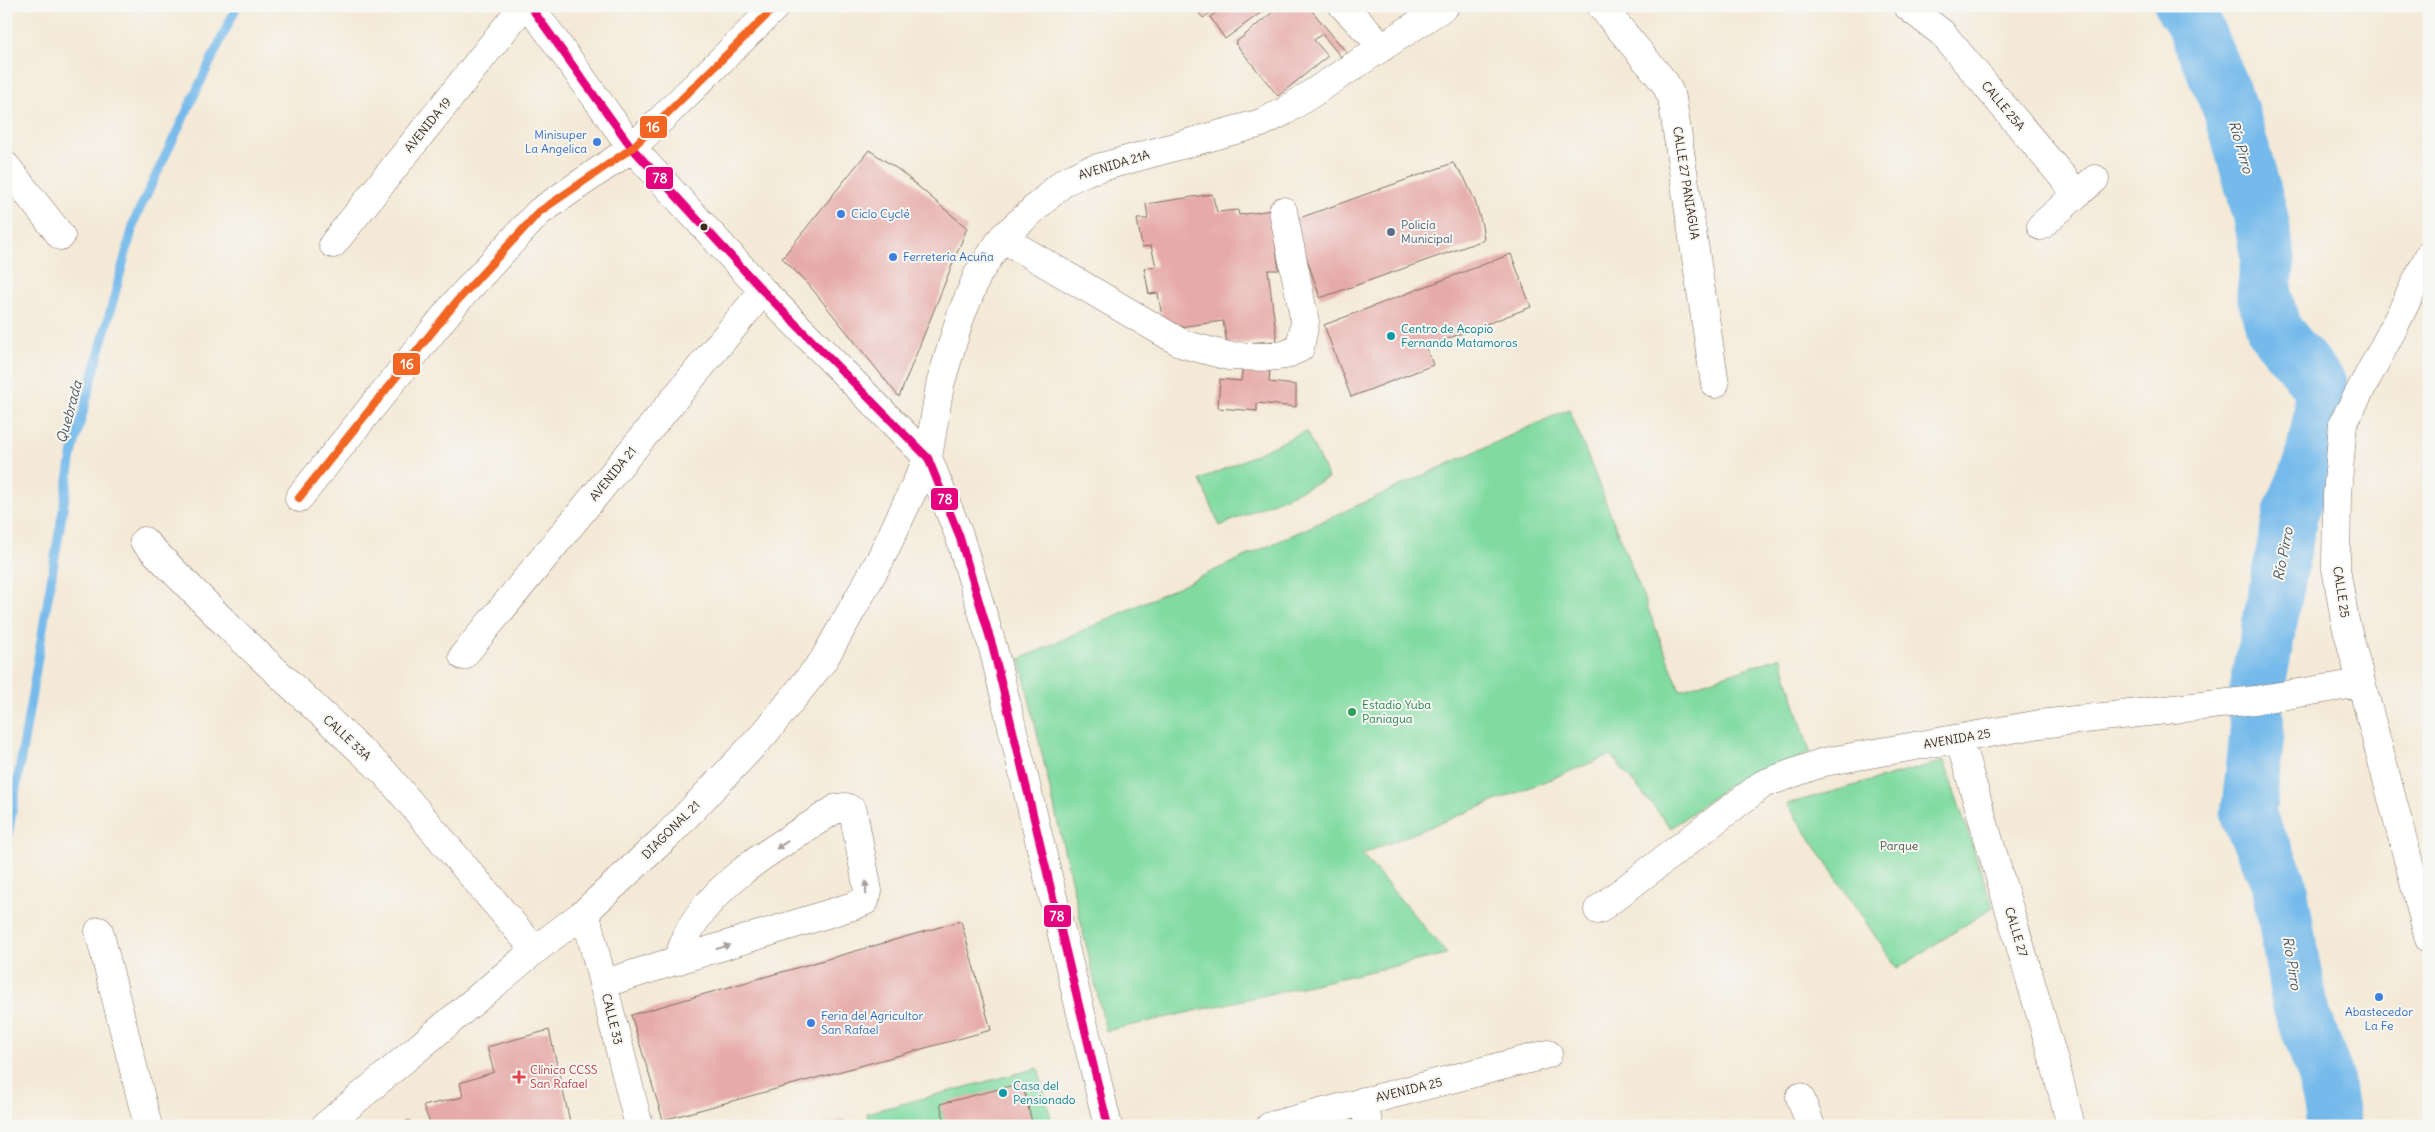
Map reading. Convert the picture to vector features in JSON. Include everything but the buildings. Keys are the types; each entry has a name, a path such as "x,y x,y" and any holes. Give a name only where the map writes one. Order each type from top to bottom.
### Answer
{"street":[{"name":"AVENIDA 19","path":"333,244 523,6"},
{"path":"530,6 632,148 763,291 928,458 959,535 993,648 1108,1126"},
{"path":"299,498 457,301 539,212 632,148 776,6"},
{"path":"1343,6 1383,47"},
{"name":"AVENIDA 21A","path":"928,458 940,385 960,318 978,274 1002,238 1064,182 1087,171 1261,123 1286,111 1445,6"},
{"name":"CALLE 27 PANIAGUA","path":"1601,6 1666,83 1672,98 1715,384"},
{"name":"CALLE 25A","path":"1908,6 1942,33 2086,186 2041,226"},
{"path":"6,166 61,236"},
{"path":"1002,238 1184,344 1228,356 1268,357 1285,355 1300,348 1304,337 1305,322 1283,211"},
{"name":"CALLE 25","path":"2429,255 2393,329 2343,423 2338,495 2336,568 2345,620 2361,684 2429,939"},
{"name":"AVENIDA 21","path":"463,656 763,291"},
{"name":"DIAGONAL 21","path":"325,1126 535,950 585,912 667,836 765,733 823,661 880,560 928,458"},
{"name":"CALLE 33A","path":"144,541 230,628 385,774 535,950"},
{"name":"AVENIDA 25","path":"1598,910 1763,784 1824,762 2040,724 2255,700 2361,684"},
{"name":"CALLE 27","path":"1959,739 2055,1064 2071,1126"},
{"path":"603,984 677,961 865,901 868,891 853,811 846,806 837,808 733,877 709,902 690,930 677,961"},
{"name":"CALLE 33","path":"585,912 639,1126"},
{"path":"99,931 148,1126"},
{"name":"AVENIDA 25","path":"1270,1126 1366,1114 1548,1054"},
{"path":"1800,1097 1811,1126"}],"green space":[{"name":"Estadio Yuba Paniagua","path":"1569,409 1680,690 1781,657 1810,753 1728,786 1671,828 1611,755 1362,854 1447,954 1106,1031 1020,659"},
{"path":"1306,431 1328,478 1220,526 1200,480"},
{"name":"Parque","path":"1944,761 1993,907 1897,969 1787,804"},
{"path":"1038,1068 1053,1126 870,1126 867,1113"}],"waterway":[{"name":"Quebrada","path":"6,848 73,450 135,219 237,6"},
{"name":"Río Pirro","path":"2182,6 2194,24 2231,111 2260,213 2268,258 2264,294 2274,330 2319,384 2322,411 2310,468 2291,512 2255,700 2257,734 2248,816 2279,882 2299,1003 2326,1077 2333,1126"}],"transit line":[{"name":"78","path":"530,6 632,148 763,291 928,458 959,535 993,648 1108,1126"},
{"name":"16","path":"299,498 457,301 539,212 632,148 776,6"}],"place":[{"name":"Minisuper La Angelica","path":"597,142"},
{"name":"Ciclo Cyclé","path":"841,214"},
{"name":"Policía Municipal","path":"1391,232"},
{"name":"Ferretería Acuña","path":"893,257"},
{"name":"Centro de Acopio Fernando Matamoros","path":"1391,336"},
{"name":"Estadio Yuba Paniagua","path":"1352,712"},
{"name":"Abastecedor La Fe","path":"2379,997"},
{"name":"Feria del Agricultor San Rafael","path":"811,1023"},
{"name":"Clínica CCSS San Rafael","path":"519,1077"},
{"name":"Casa del Pensionado","path":"1003,1093"}]}
